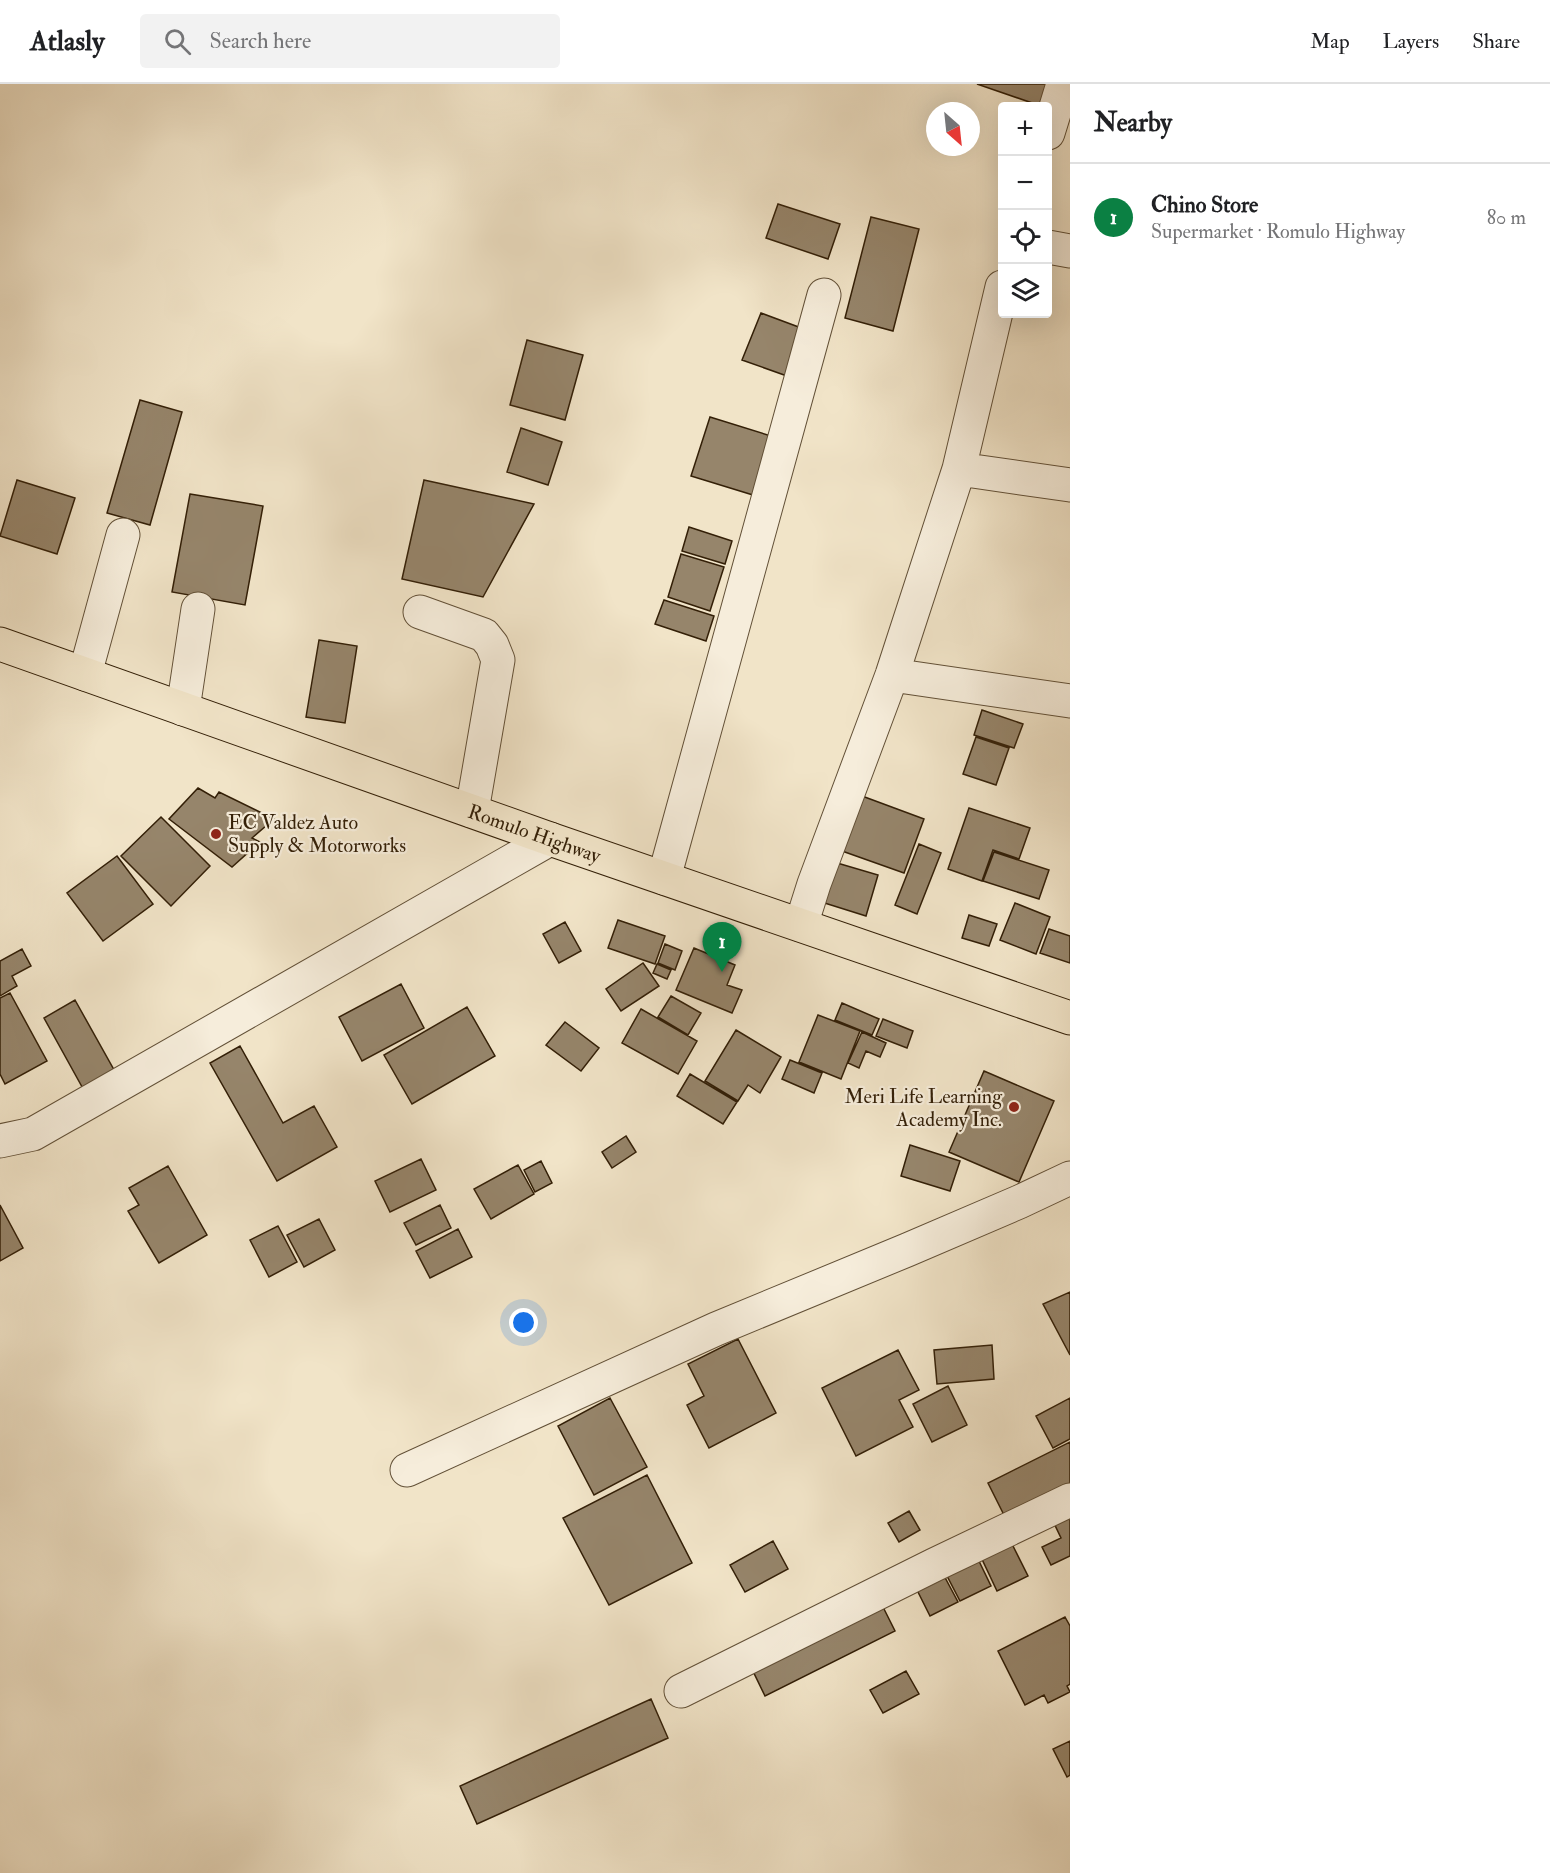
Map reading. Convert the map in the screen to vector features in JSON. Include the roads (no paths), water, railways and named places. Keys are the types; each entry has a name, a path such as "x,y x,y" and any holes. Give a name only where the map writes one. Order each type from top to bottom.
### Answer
{"highway":[{"name":"Romulo Highway","path":"0,644 550,839 1070,1018"}],"street":[{"path":"1052,118 1063,84"},
{"path":"1052,248 1070,251"},
{"path":"664,878 824,295"},
{"path":"801,926 814,884 892,675 959,469 998,304"},
{"path":"959,469 1070,485"},
{"path":"86,674 123,535"},
{"path":"183,709 198,609"},
{"path":"420,612 484,635 492,645 498,660 472,811"},
{"path":"892,675 1070,701"},
{"path":"0,1141 33,1134 550,839"},
{"path":"407,1470 716,1329 907,1251 1070,1178"},
{"path":"681,1691 1070,1500"}],"place":[{"name":"EC Valdez Auto Supply & Motorworks","path":"216,834"},
{"name":"Chino Store","path":"722,972"},
{"name":"Meri Life Learning Academy Inc.","path":"1014,1107"}]}
